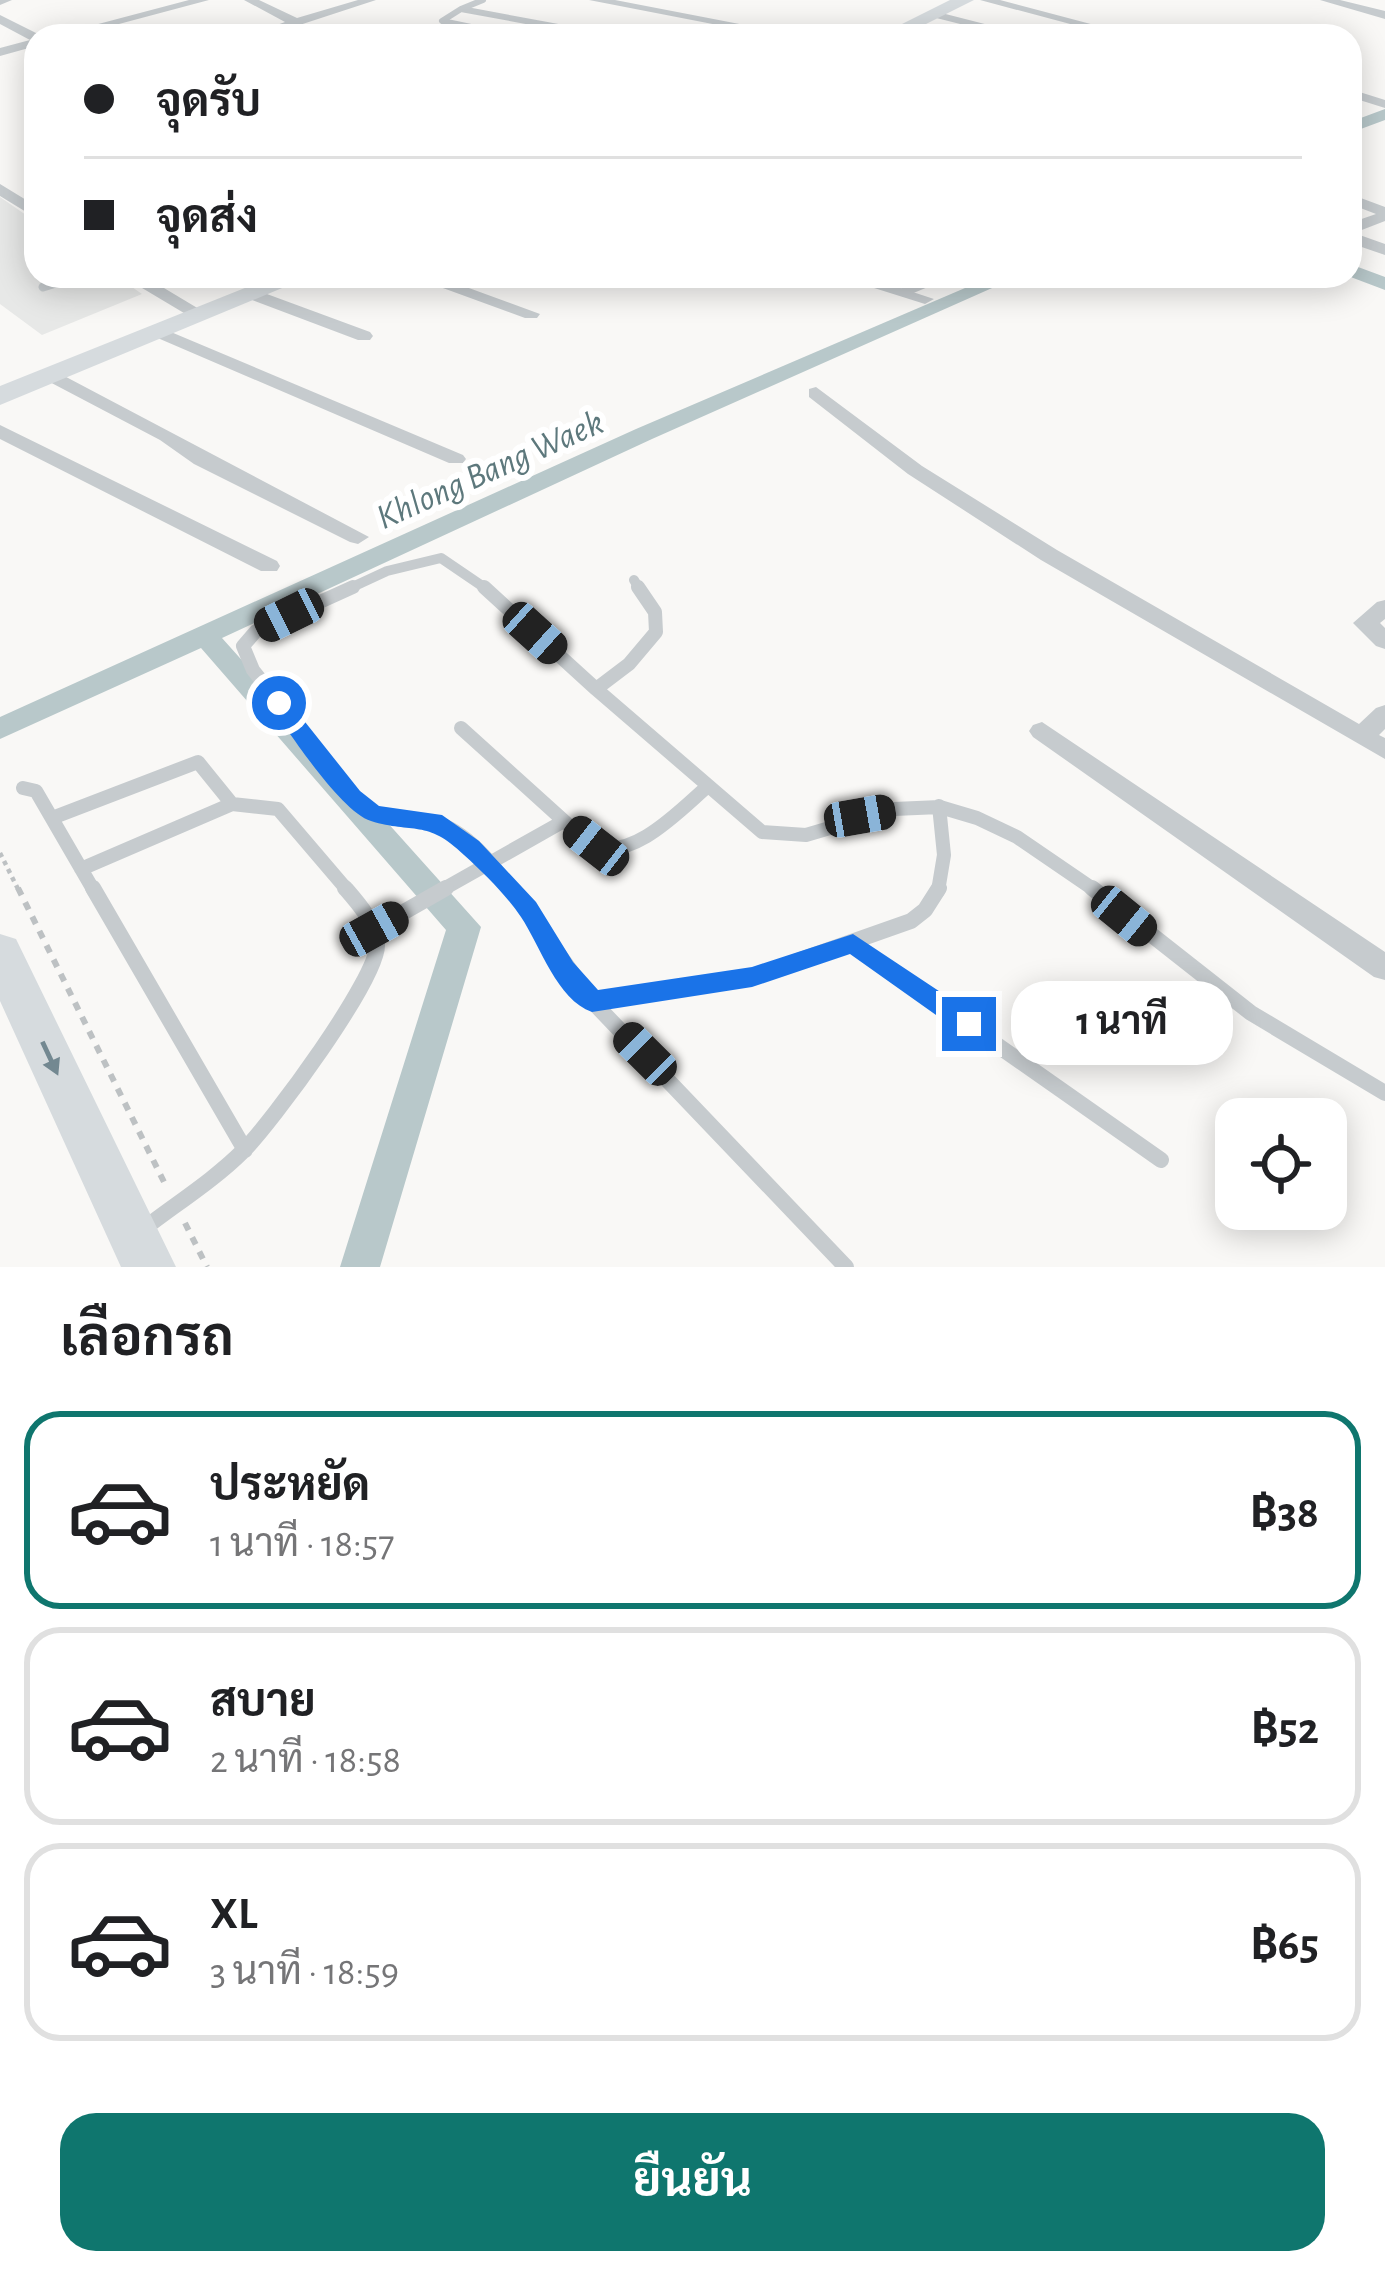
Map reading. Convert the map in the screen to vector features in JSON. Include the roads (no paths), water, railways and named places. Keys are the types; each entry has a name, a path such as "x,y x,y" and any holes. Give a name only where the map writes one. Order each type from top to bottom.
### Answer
{"street":[{"path":"107,24 202,0"},
{"path":"250,0 297,22"},
{"path":"291,24 370,0"},
{"path":"595,0 728,24"},
{"path":"912,24 965,0"},
{"path":"986,0 1082,24"},
{"path":"1326,0 1385,15"},
{"path":"152,288 200,315"},
{"path":"0,396 268,288"},
{"path":"454,288 531,314"},
{"path":"889,288 925,298"},
{"path":"253,294 364,336"},
{"path":"159,332 455,459"},
{"path":"51,376 167,436 201,460 358,537"},
{"path":"816,393 916,470 1049,555 1374,743 1385,714"},
{"path":"0,431 269,566"},
{"path":"1385,607 1365,622 1385,641"},
{"path":"1042,731 1385,968"},
{"path":"0,952 141,1252"}],"lane":[{"path":"456,24 442,21 483,0"},
{"path":"461,9 542,24"},
{"path":"933,14 973,24"},
{"path":"904,292 914,288"},
{"path":"846,1267 592,1001 564,969 528,908 453,830 434,820 373,814 352,796 253,670 243,646 256,631 387,571 441,558 474,577 762,832 784,839 808,836 860,816 939,806 1011,832 1256,1017 1385,1093"},
{"path":"596,689 639,655 656,632 655,612 634,580"},
{"path":"461,728 596,846 611,849 663,824 708,786"},
{"path":"52,818 198,762 232,804"},
{"path":"23,788 36,791 245,1150"},
{"path":"81,869 232,804 266,806 286,814 358,903 378,946 372,970 332,1033 245,1150 176,1205 141,1252"},
{"path":"592,1001 752,977 853,944 931,909 944,866 939,806"},
{"path":"374,929 564,821"},
{"path":"853,944 1161,1160"}],"waterway":[{"name":"Khlong Bang Waek","path":"1362,123 1385,114"},
{"path":"1362,275 1385,284"},
{"name":"Khlong Bang Waek","path":"0,729 644,434 981,288"},
{"path":"205,636 464,927 360,1267"}]}
